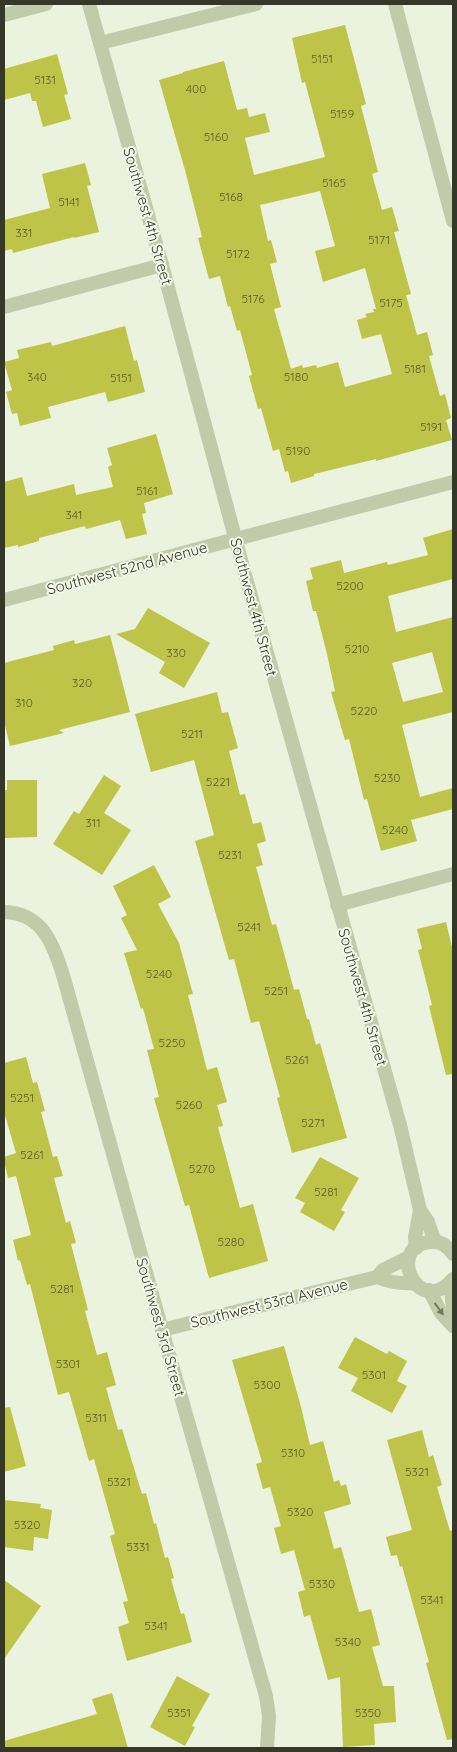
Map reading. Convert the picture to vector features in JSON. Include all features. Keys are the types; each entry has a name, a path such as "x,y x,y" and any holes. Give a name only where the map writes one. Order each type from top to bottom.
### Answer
{"street":[{"path":"4,15 46,4"},
{"name":"Southwest 4th Street","path":"89,4 337,904 400,1125 420,1210 428,1222 435,1242"},
{"path":"100,44 256,4"},
{"path":"395,4 453,221"},
{"path":"4,307 162,265"},
{"name":"Southwest 52nd Avenue","path":"4,600 453,482"},
{"path":"337,904 453,874"},
{"name":"Southwest 3rd Street","path":"4,912 16,912 28,916 38,925 47,935 61,967 266,1696 269,1716 267,1748"},
{"name":"Southwest 4th Street","path":"415,1283 408,1273 408,1265 413,1253 420,1210"},
{"path":"413,1253 427,1242 435,1242 443,1244 453,1254"},
{"name":"Southwest 53rd Avenue","path":"162,1330 377,1277 383,1270 413,1253"},
{"name":"Southwest 53rd Avenue","path":"377,1277 387,1282 398,1284 415,1283"},
{"path":"415,1283 429,1290 441,1289 452,1281"},
{"path":"452,1281 453,1307"},
{"path":"429,1290 441,1313 453,1326"}],"building":[{"path":"345,25 366,104 361,106 378,172 372,174 382,210 392,207 399,231 394,232 411,294 406,295 417,335 427,332 433,355 429,356 440,396 445,394 451,418 446,420 452,440 376,461 376,459 314,474 314,476 291,483 288,471 285,472 279,449 273,451 261,408 258,409 249,376 252,375 240,330 237,331 230,306 228,307 220,276 209,279 198,238 202,237 159,80 224,61 237,110 247,108 249,117 265,113 270,132 245,138 254,175 325,157 305,82 302,83 292,38","holes":["320,191 335,246 315,251 323,282 365,268 376,309 373,309 374,312 365,314 367,317 357,320 362,339 381,334 392,374 345,387 338,362 317,368 316,365 303,368 302,365 291,369 274,309 281,307 270,264 277,262 271,240 268,241 260,205"]},
{"path":"57,54 68,94 64,95 71,119 43,127 36,101 32,101 30,93 4,100 4,69"},
{"path":"85,163 91,185 87,186 99,232 13,253 12,249 4,251 4,220 50,208 42,174"},
{"path":"125,326 134,361 137,360 145,392 108,402 105,392 48,407 51,418 20,426 17,413 12,414 6,392 12,390 4,362 19,358 17,350 51,342 52,346"},
{"path":"156,434 173,494 144,503 146,513 142,514 147,534 126,539 120,520 86,529 85,526 39,538 39,541 18,547 18,545 4,548 4,482 22,477 27,496 74,484 76,495 113,487 108,467 112,465 107,448"},
{"path":"453,529 453,579 388,596 396,632 453,617 453,712 402,725 420,797 453,788 453,809 411,820 417,841 381,851 367,799 364,800 349,739 345,740 331,692 335,691 327,654 316,611 313,611 306,581 313,579 310,568 341,560 344,573 387,562 388,565 428,555 423,538","holes":["432,652 443,692 403,702 392,663"]},
{"path":"148,608 210,643 184,688 159,673 165,662 116,634 135,629"},
{"path":"110,635 130,712 59,730 64,733 10,746 4,721 4,663 54,650 53,646 74,640 75,644"},
{"path":"217,692 222,713 228,712 238,748 229,751 240,795 245,794 253,824 261,822 266,841 257,844 263,865 256,867 272,925 276,924 294,990 299,989 316,1045 320,1043 347,1138 292,1153 277,1098 280,1097 259,1021 251,1023 234,959 229,960 195,841 214,835 194,760 151,772 135,714"},
{"path":"104,775 121,786 104,813 131,830 102,875 53,844 74,811 79,814"},
{"path":"7,780 37,780 37,837 4,838 4,790 7,790"},
{"path":"154,865 171,897 158,904 179,943 193,994 188,995 207,1070 217,1067 227,1102 217,1105 223,1126 218,1127 240,1208 253,1204 268,1261 209,1278 189,1205 185,1206 154,1098 159,1097 147,1050 154,1049 143,1008 141,1009 124,953 137,950 121,918 127,915 113,886"},
{"path":"446,922 453,951 453,1074 446,1075 429,1006 432,1005 418,950 422,949 417,929"},
{"path":"26,1057 33,1083 37,1082 45,1111 41,1112 53,1157 57,1156 63,1176 54,1178 66,1223 70,1221 76,1243 71,1244 88,1310 85,1311 97,1355 107,1352 116,1385 106,1388 118,1430 122,1429 142,1494 146,1493 154,1524 156,1523 165,1558 168,1557 174,1578 171,1579 181,1614 184,1613 192,1642 127,1661 118,1627 129,1623 123,1602 128,1601 110,1536 115,1534 94,1459 89,1461 69,1392 58,1395 30,1284 27,1285 13,1240 31,1235 16,1176 8,1178 4,1161 4,1157 16,1153 4,1112 4,1063"},
{"path":"320,1157 359,1178 341,1210 345,1212 334,1231 300,1212 305,1203 295,1198"},
{"path":"355,1337 387,1354 389,1351 407,1361 397,1381 407,1386 392,1413 351,1391 358,1378 338,1368"},
{"path":"284,1346 310,1445 323,1441 334,1482 339,1480 341,1486 346,1484 351,1504 324,1512 334,1549 341,1547 359,1612 371,1609 380,1645 372,1647 383,1686 394,1686 396,1722 374,1724 375,1745 343,1747 340,1677 328,1680 310,1615 304,1617 298,1592 305,1590 294,1550 281,1554 274,1528 281,1526 270,1487 263,1489 256,1464 262,1462 232,1360"},
{"path":"10,1407 26,1466 4,1472 4,1408"},
{"path":"422,1430 429,1457 433,1455 442,1485 437,1487 450,1531 453,1530 453,1739 447,1740 426,1663 429,1662 402,1566 400,1567 397,1555 391,1556 386,1537 412,1530 387,1440"},
{"path":"4,1500 41,1504 40,1508 52,1510 48,1539 34,1537 33,1551 4,1547"},
{"path":"4,1580 41,1606 4,1659"},
{"path":"177,1676 210,1694 192,1726 195,1727 185,1746 150,1727"},
{"path":"112,1693 128,1748 4,1748 4,1741 97,1714 92,1699"}]}
